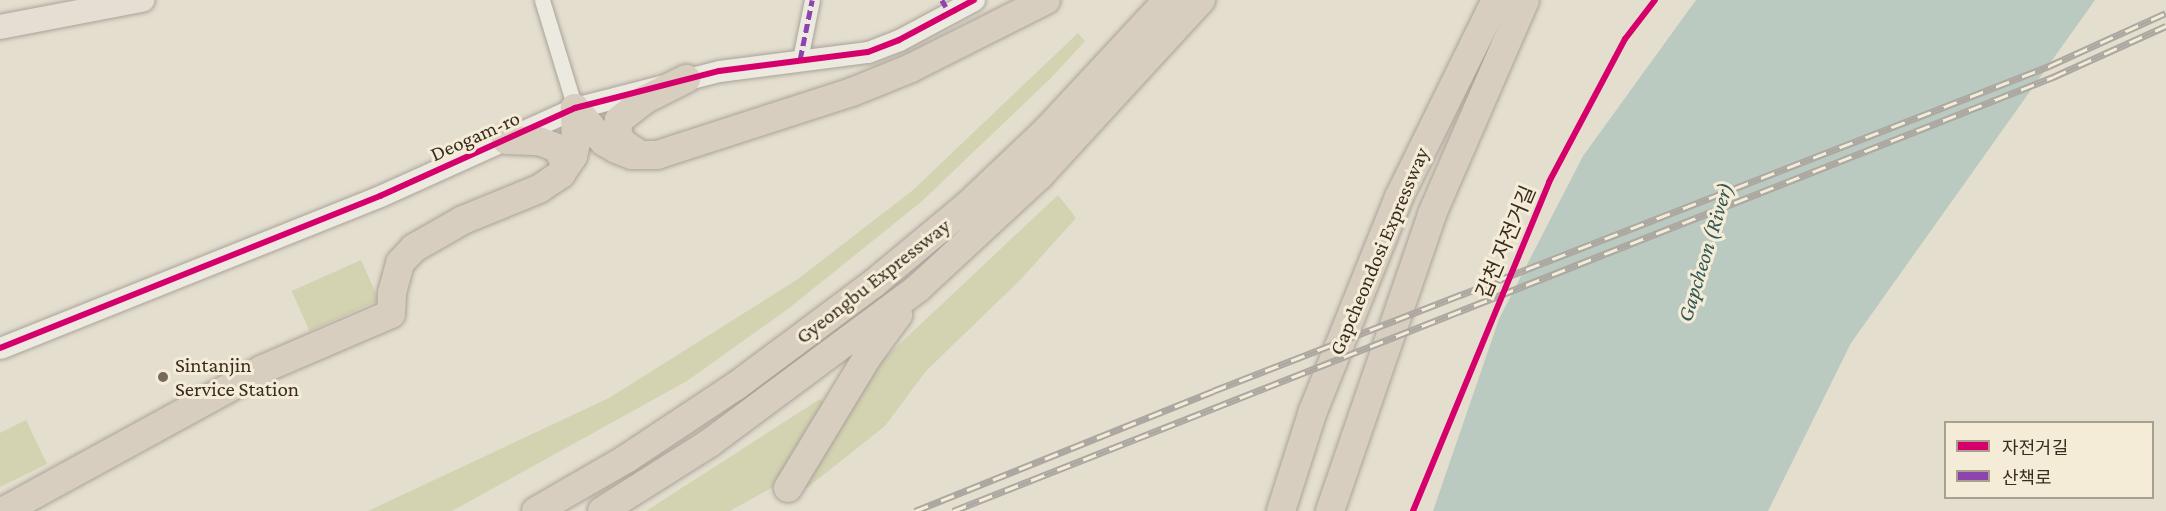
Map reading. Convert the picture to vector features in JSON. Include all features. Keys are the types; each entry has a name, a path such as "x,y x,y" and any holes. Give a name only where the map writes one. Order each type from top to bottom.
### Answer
{"highway":[{"path":"575,108 604,142 616,149 646,157 852,92 911,68 1046,0"},
{"name":"Gyeongbu Expressway","path":"536,511 626,459 736,386 873,284 967,206 1039,137 1168,0"},
{"name":"Gyeongbu Expressway","path":"602,511 711,442 918,288 1040,175 1201,0"},
{"name":"Gapcheondosi Expressway","path":"1281,511 1313,411 1399,197 1496,0"},
{"name":"Gapcheondosi Expressway","path":"1329,511 1432,214 1525,0"},
{"path":"646,157 622,143 617,131 620,120 645,99 686,79"},
{"path":"4,511 263,369 392,314 392,293 400,263 414,248 463,220 539,189 561,174 573,156 576,143 575,108"},
{"path":"506,140 538,141 557,148 565,163 561,174"},
{"path":"789,488 868,356 918,288"}],"main road":[{"path":"0,27 142,0"}],"street":[{"path":"542,0 575,108"},
{"path":"800,59 812,0"},
{"name":"Deogam-ro","path":"0,348 380,196 575,108 686,79 800,59 868,51 932,24 974,0"},
{"path":"932,24 946,2"}],"green space":[{"path":"1078,33 1085,41 1052,77 921,202 788,309 687,381 452,511 368,511 609,398 798,279 913,190"},
{"path":"1058,195 1076,218 1022,278 926,371 885,426 807,488 800,481 873,369"},
{"path":"361,260 379,300 309,331 292,291"},
{"path":"820,399 827,405 784,481 730,511 646,511"},
{"path":"26,420 47,464 0,487 0,433"}],"water":[{"name":"Gapcheon (River)","path":"1696,0 2095,0 1851,343 1768,511 1433,511 1499,319 1583,156"}],"railway":[{"path":"915,511 1213,391 2049,66 2166,13"},
{"path":"953,511 2053,77 2166,26"}],"marked path":[{"path":"800,59 812,0"},
{"path":"942,0 946,7"}],"cycle path":[{"path":"0,348 380,196 575,108 719,71 868,52 899,40 974,0"},
{"name":"갑천 자전거길","path":"1413,511 1549,182 1625,39 1655,0"}],"place":[{"name":"Sintanjin Service Station","path":"163,377"}]}
